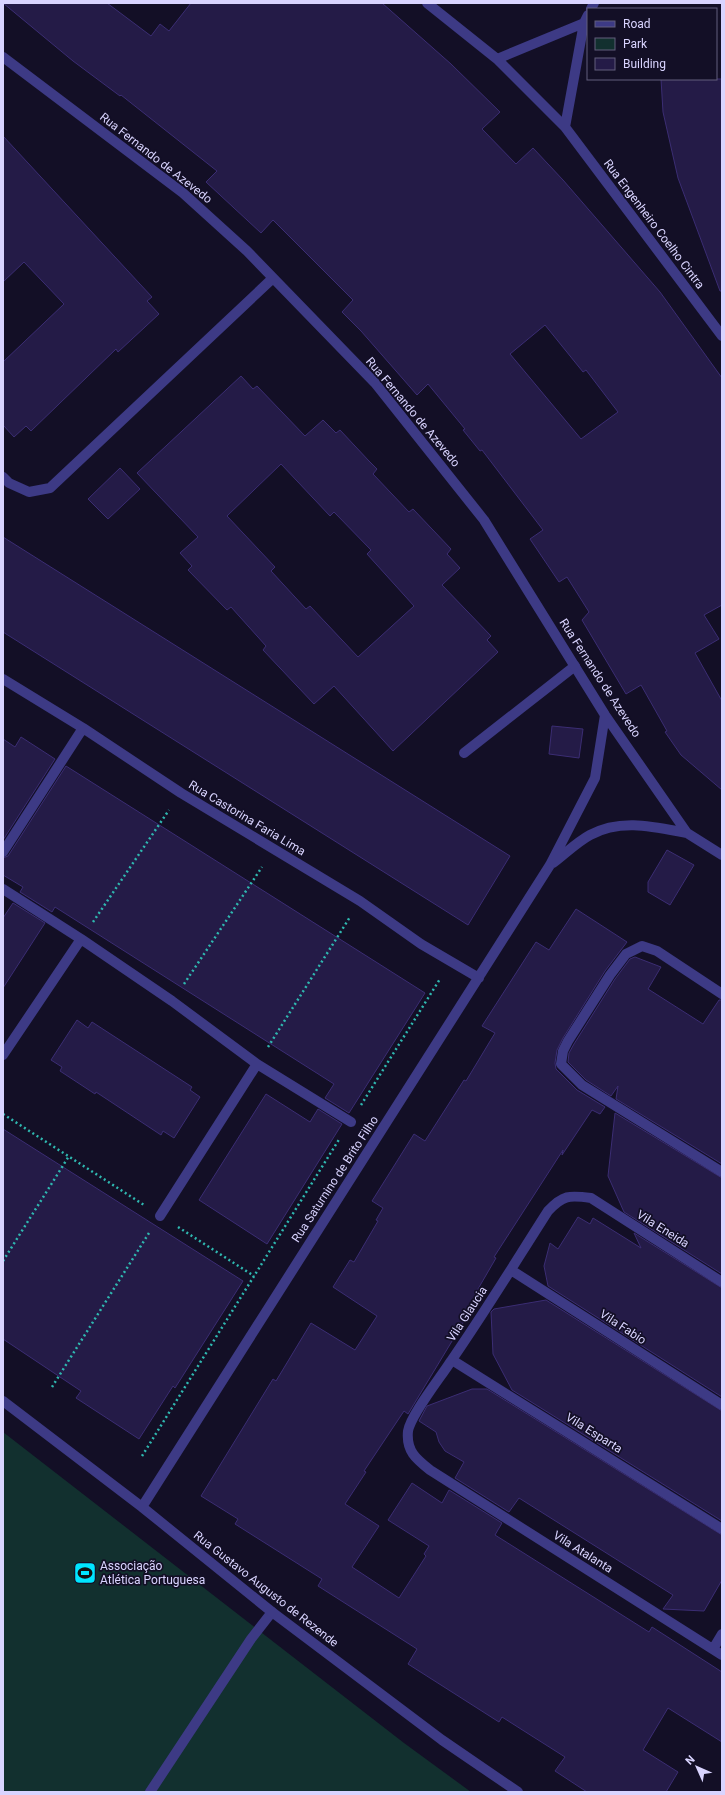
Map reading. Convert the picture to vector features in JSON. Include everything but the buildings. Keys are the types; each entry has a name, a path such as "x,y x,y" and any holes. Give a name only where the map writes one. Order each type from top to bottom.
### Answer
{"street":[{"name":"Rua Engenheiro Coelho Cintra","path":"427,3 497,59 565,127 722,336"},
{"path":"497,59 586,19"},
{"path":"565,127 586,19"},
{"name":"Rua Fernando de Azevedo","path":"3,57 183,193 247,251 375,383 484,520 605,715 687,833 722,855"},
{"path":"3,477 9,483 29,492 50,488 273,278"},
{"path":"464,753 575,666"},
{"name":"Rua Castorina Faria Lima","path":"3,679 83,728 180,793 360,901 421,944 479,978"},
{"name":"Rua Saturnino de Brito Filho","path":"142,1507 550,865 595,778 605,715"},
{"path":"3,852 83,728"},
{"name":"Rua Saturnino de Brito Filho","path":"550,865 590,835 614,825 646,826 687,833"},
{"path":"3,889 81,938 172,1001 257,1064 351,1122"},
{"path":"3,1055 81,938"},
{"path":"722,994 657,951 642,946 626,954 610,975 568,1041 563,1051 561,1064 582,1086 722,1172"},
{"path":"160,1216 257,1064"},
{"name":"Vila Glaucia","path":"430,1470 416,1459 408,1445 408,1430 414,1416 511,1270 548,1211 558,1200 566,1196 590,1198"},
{"name":"Vila Eneida","path":"590,1198 722,1282"},
{"name":"Vila Fabio","path":"511,1270 722,1406"},
{"name":"Vila Esparta","path":"452,1360 722,1529"},
{"name":"Rua Gustavo Augusto de Rezende","path":"3,1400 142,1507 272,1612 442,1740 518,1792"},
{"name":"Vila Atalanta","path":"430,1470 722,1655"},
{"path":"150,1792 247,1645 272,1612"},
{"path":"713,1649 722,1634"}],"path":[{"path":"81,938 180,793"},
{"path":"172,1001 274,850"},
{"path":"257,1064 360,901"},
{"path":"142,1456 443,974"},
{"path":"3,1114 254,1276"},
{"path":"3,1261 69,1156"},
{"path":"52,1387 160,1216"}],"green space":[{"name":"Associação Atlética Portuguesa","path":"3,1432 404,1743 471,1792 3,1792"}],"place":[{"name":"Associação Atlética Portuguesa","path":"85,1573"}]}
